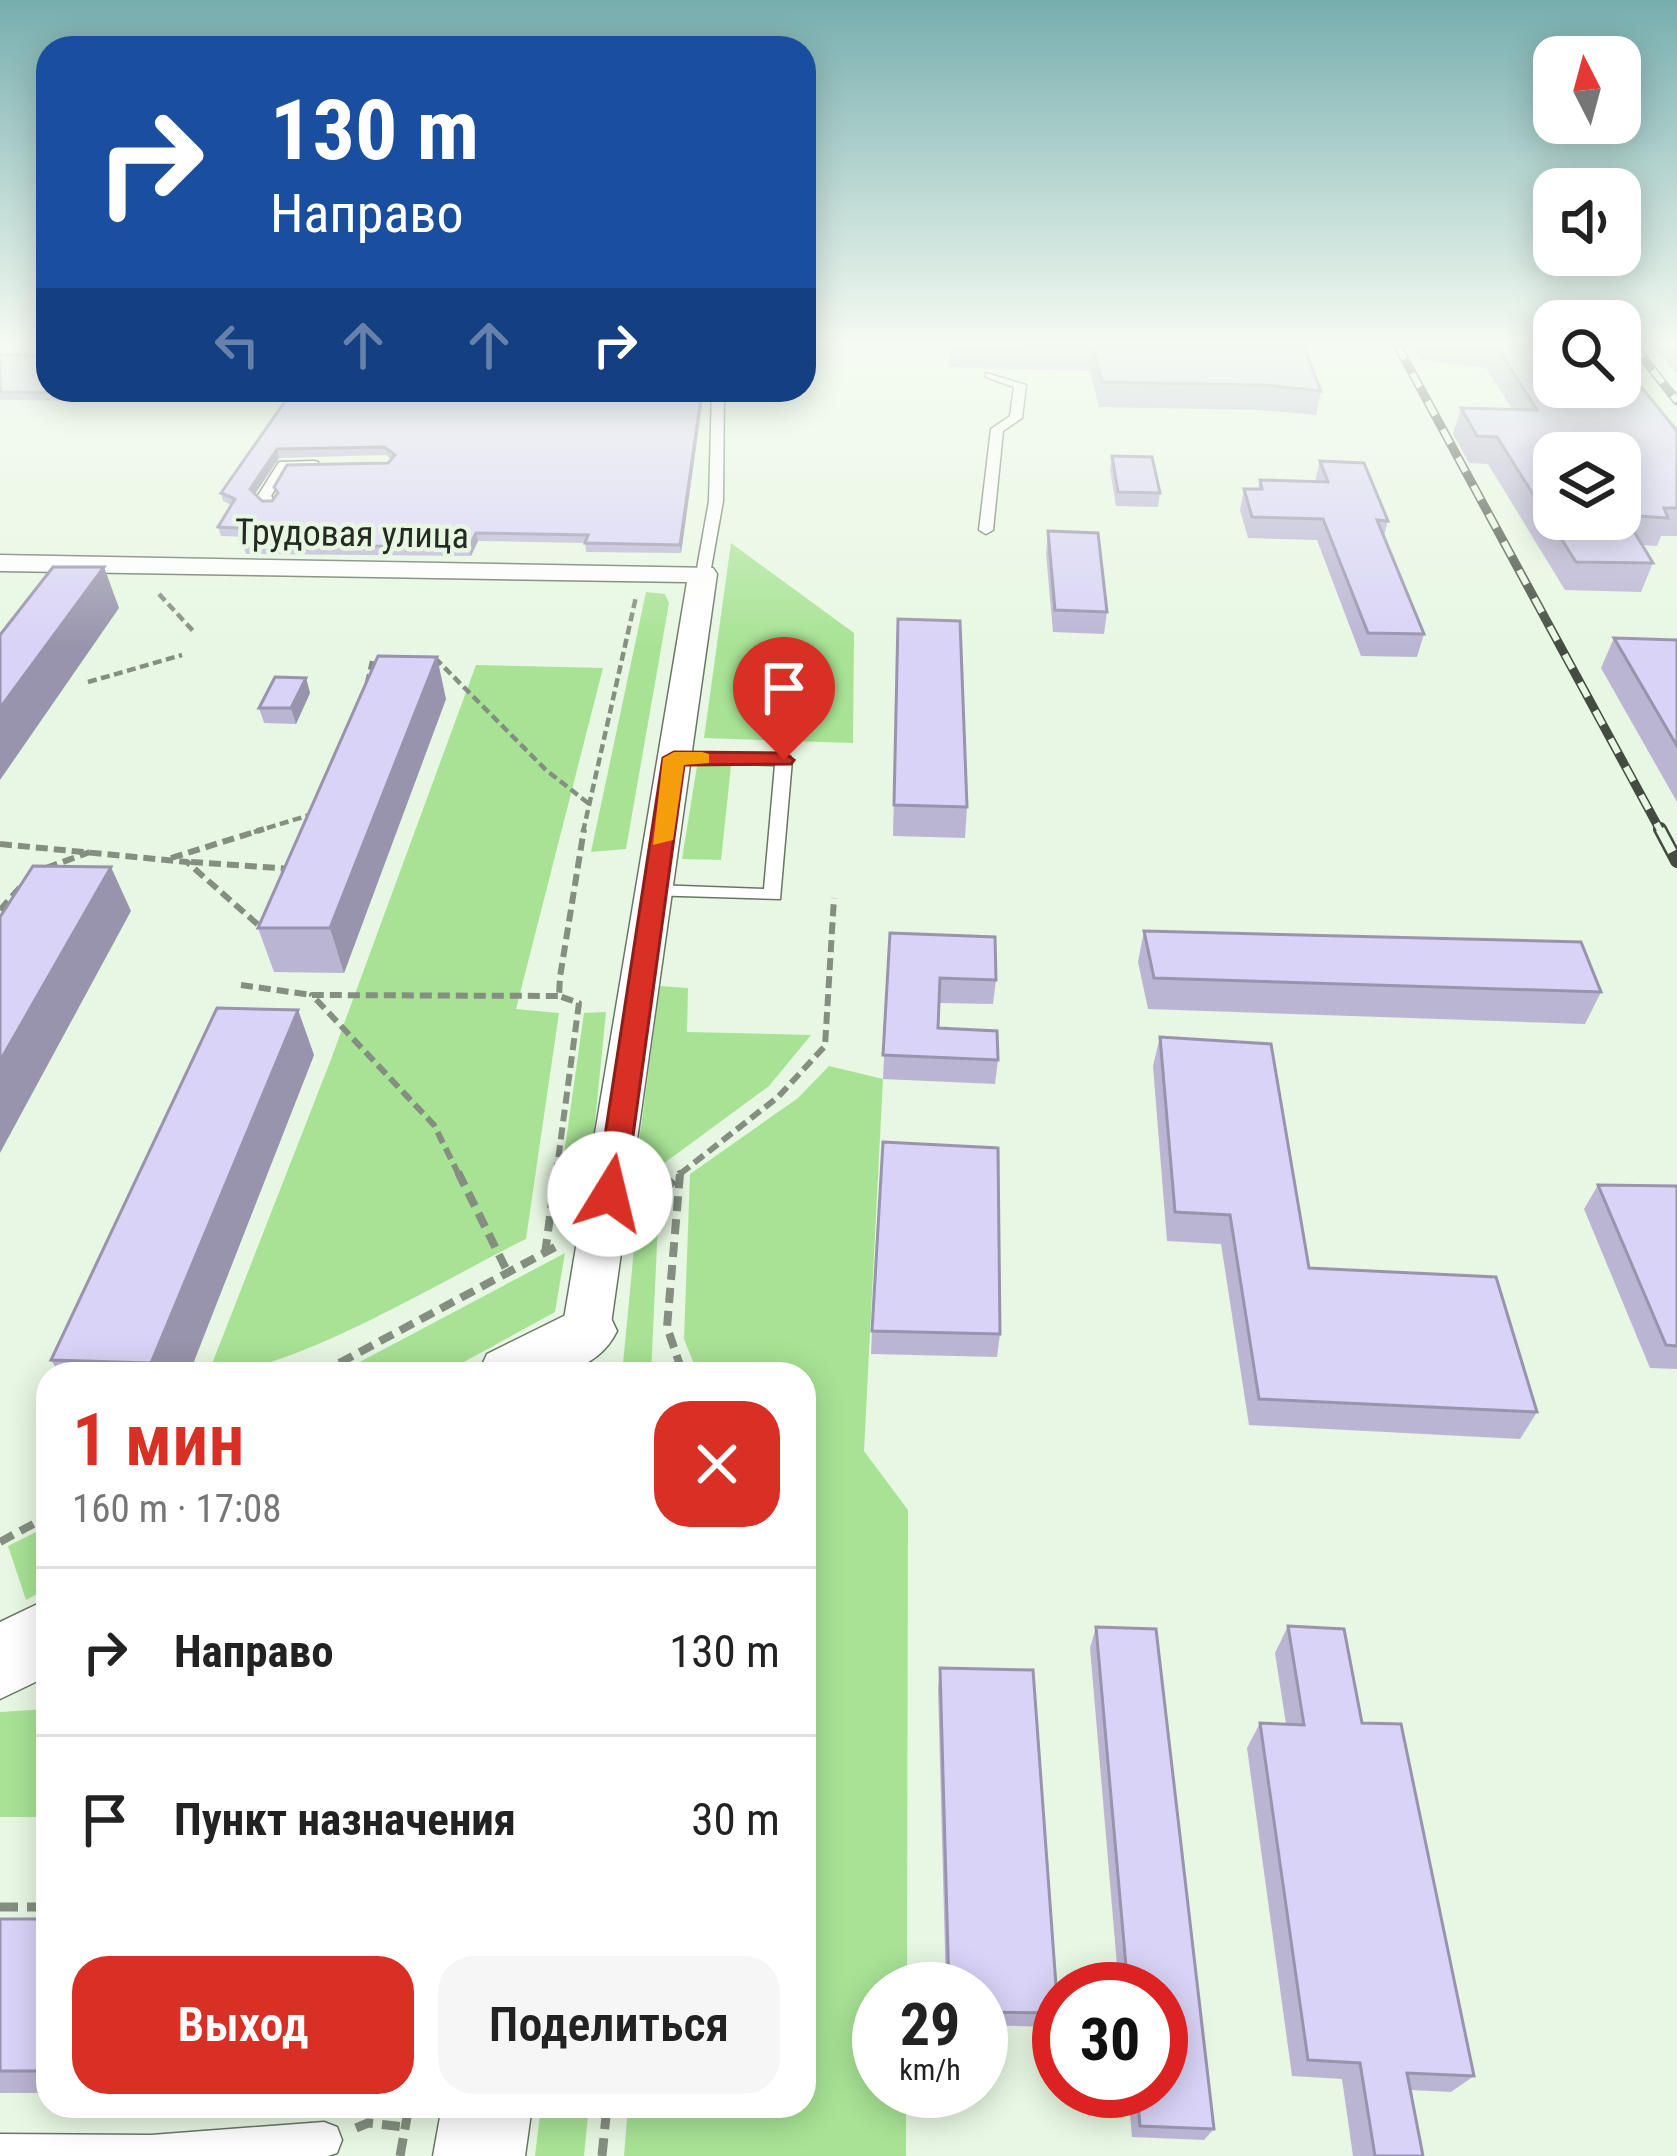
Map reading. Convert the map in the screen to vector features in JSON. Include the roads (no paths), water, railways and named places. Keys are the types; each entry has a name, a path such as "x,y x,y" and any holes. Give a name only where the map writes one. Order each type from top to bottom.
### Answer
{"street":[{"name":"Трудовая улица","path":"0,562 703,574"},
{"path":"550,1362 583,1352 703,574"}],"lane":[{"path":"703,574 716,501 717,446"},
{"path":"986,530 995,446"},
{"path":"269,502 264,497 283,466 324,465"},
{"path":"654,891 773,895 784,760 674,758"},
{"path":"0,2152 179,2154 324,2140"}],"railway":[{"path":"1452,446 1661,832"},
{"path":"1660,829 1677,861"}]}
